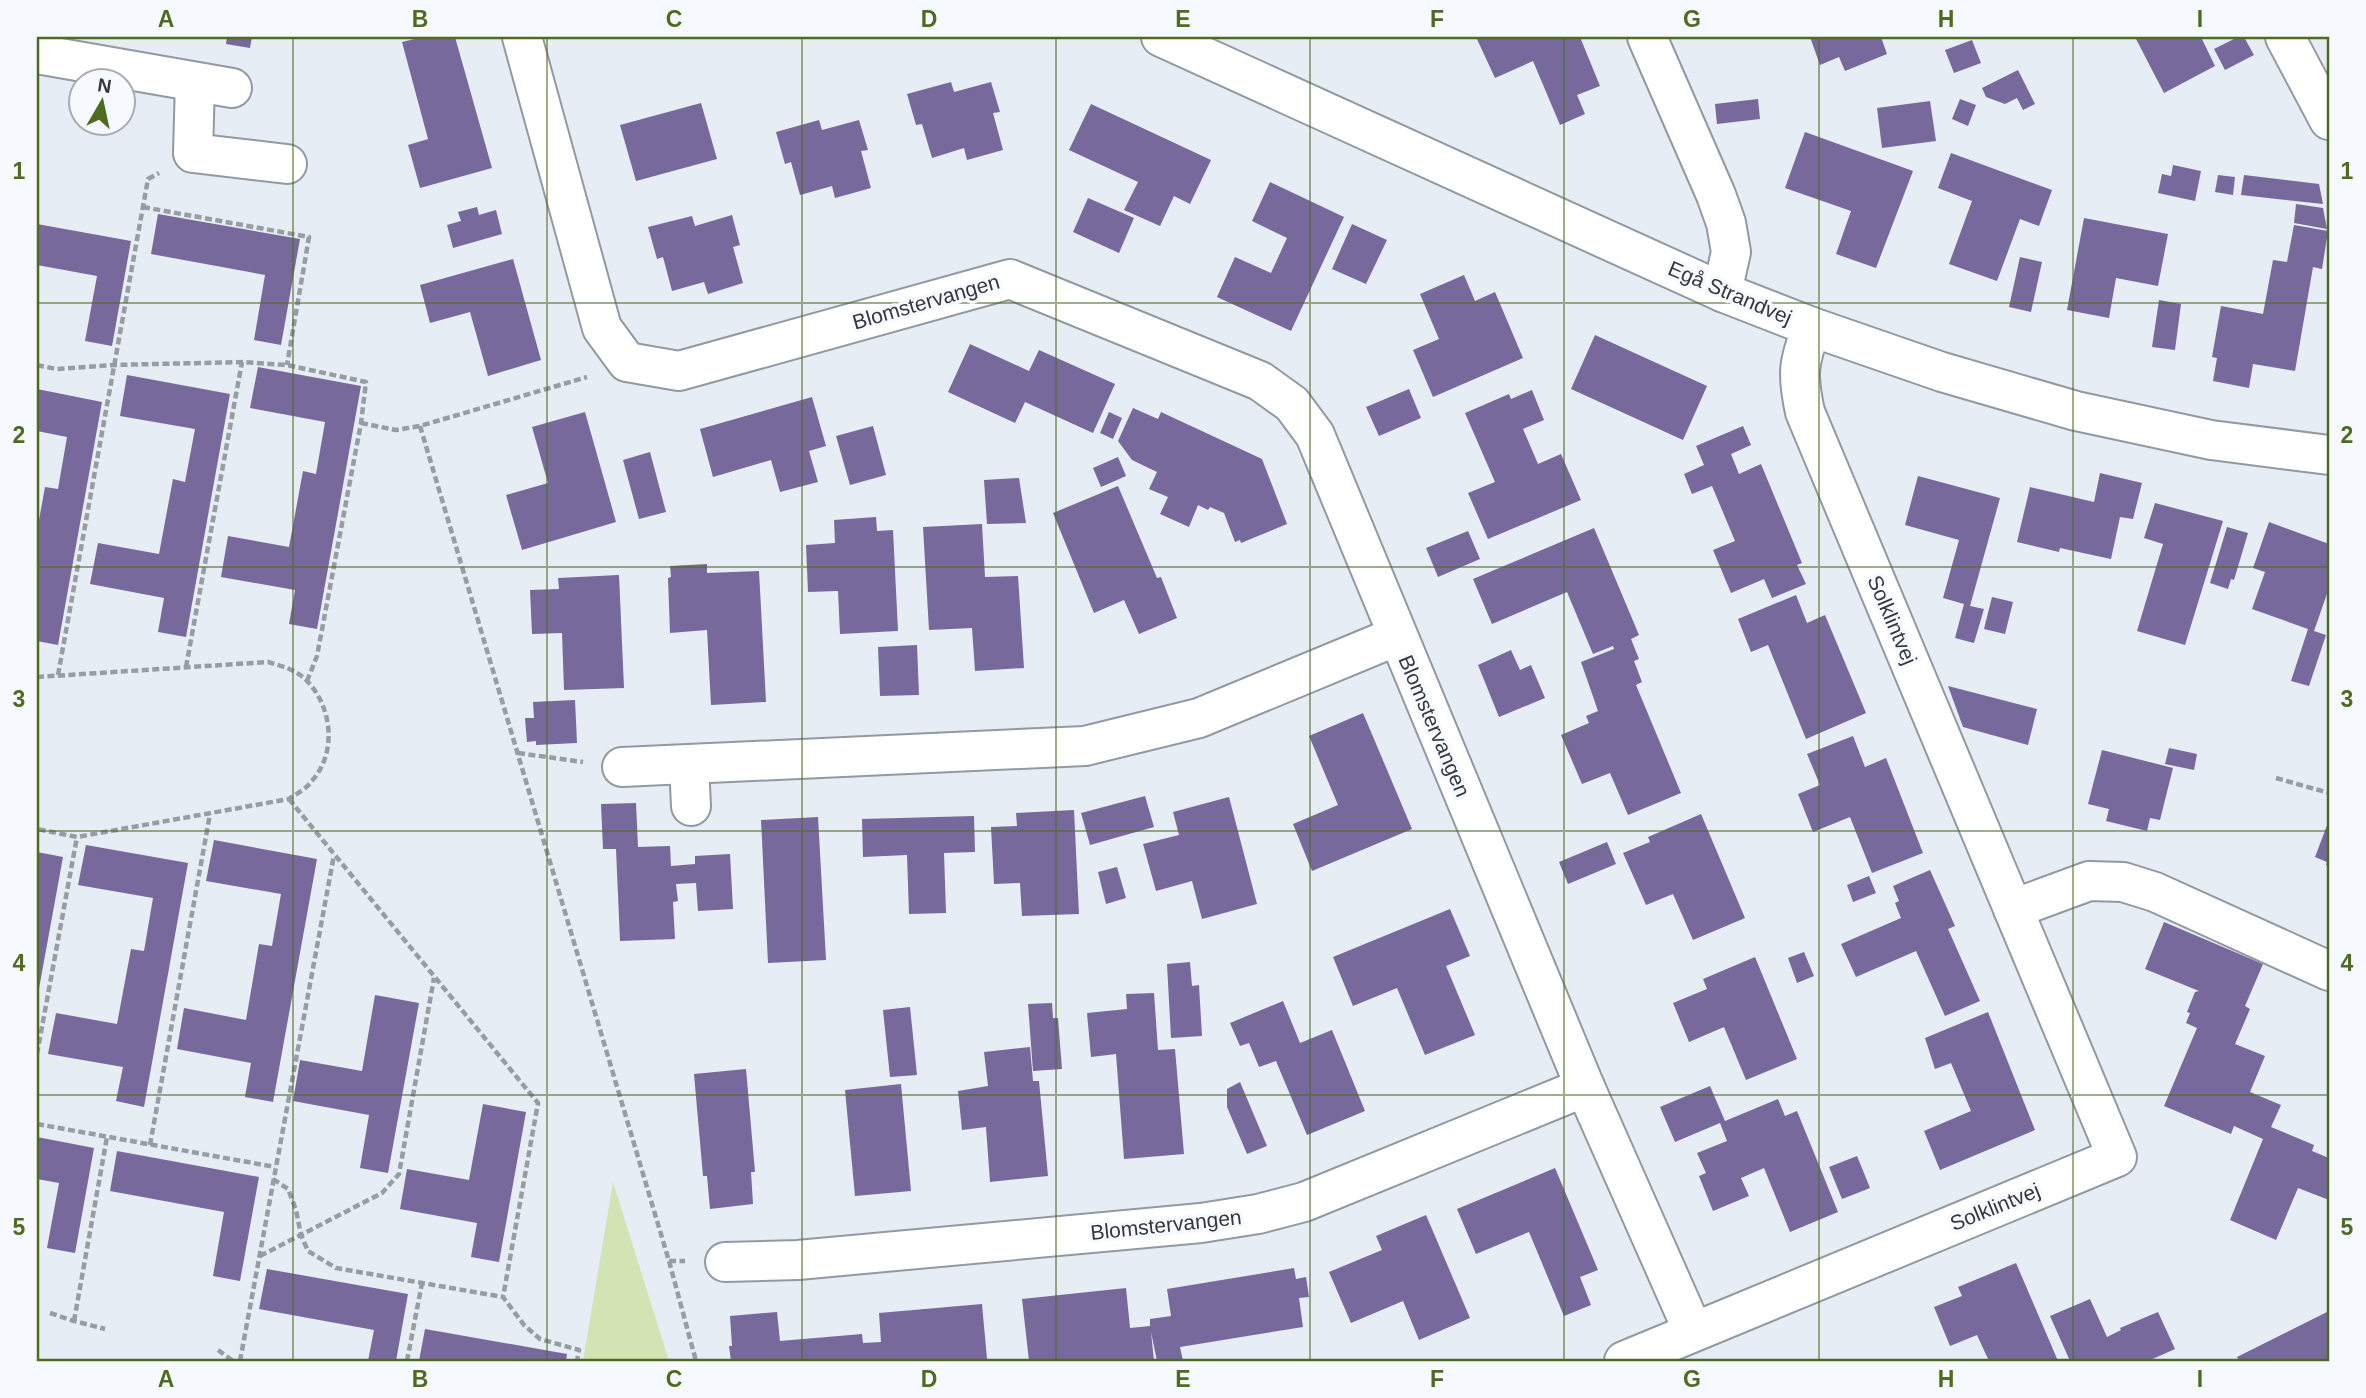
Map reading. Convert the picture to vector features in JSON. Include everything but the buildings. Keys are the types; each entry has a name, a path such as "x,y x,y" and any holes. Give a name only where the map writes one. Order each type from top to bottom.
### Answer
{"street":[{"path":"522,37 602,328 627,362"},
{"name":"Egå Strandvej","path":"1161,37 1722,292 1812,327 1942,372 2076,411 2211,440 2329,455"},
{"path":"1647,37 1726,223 1731,252 1722,292"},
{"path":"2286,37 2329,120"},
{"path":"37,54 232,88"},
{"path":"195,82 193,153 287,164"},
{"name":"Blomstervangen","path":"627,362 679,371 1010,279 1260,381 1292,404 1315,435 1584,1087 1693,1331"},
{"name":"Solklintvej","path":"1624,1361 2117,1157 1805,412 1798,381 1801,355 1812,327"},
{"name":"Blomstervangen","path":"622,767 1085,746 1199,718 1396,636"},
{"path":"689,764 691,806"},
{"path":"2013,909 2089,881 2123,882 2155,892 2329,971"},
{"name":"Blomstervangen","path":"725,1262 798,1260 1173,1226 1258,1214 1304,1202 1584,1087"}],"path":[{"path":"58,675 148,179 193,153"},
{"path":"143,207 309,237 286,365"},
{"path":"186,667 242,362"},
{"path":"37,365 56,369 242,362 286,365 366,382 361,423 317,656 307,681"},
{"path":"361,423 396,430 420,426 593,376 627,362"},
{"path":"420,426 665,1247 696,1361"},
{"path":"37,677 268,662 289,668 307,681 323,704 330,731 326,758 311,782 289,799 77,836 37,829"},
{"path":"518,753 622,767"},
{"path":"2276,778 2329,793"},
{"path":"289,799 538,1103 503,1297"},
{"path":"150,1145 210,814"},
{"path":"37,1054 77,836"},
{"path":"240,1361 334,855"},
{"path":"259,1257 382,1193 399,1174 434,977"},
{"path":"37,1124 275,1167"},
{"path":"74,1321 107,1137"},
{"path":"273,1179 288,1189 308,1251 336,1268 503,1297 524,1325 540,1339 579,1350 577,1361"},
{"path":"408,1361 422,1283"},
{"path":"50,1313 105,1329"},
{"path":"218,1350 233,1361"}],"green space":[{"path":"613,1182 669,1361 583,1361"}]}
